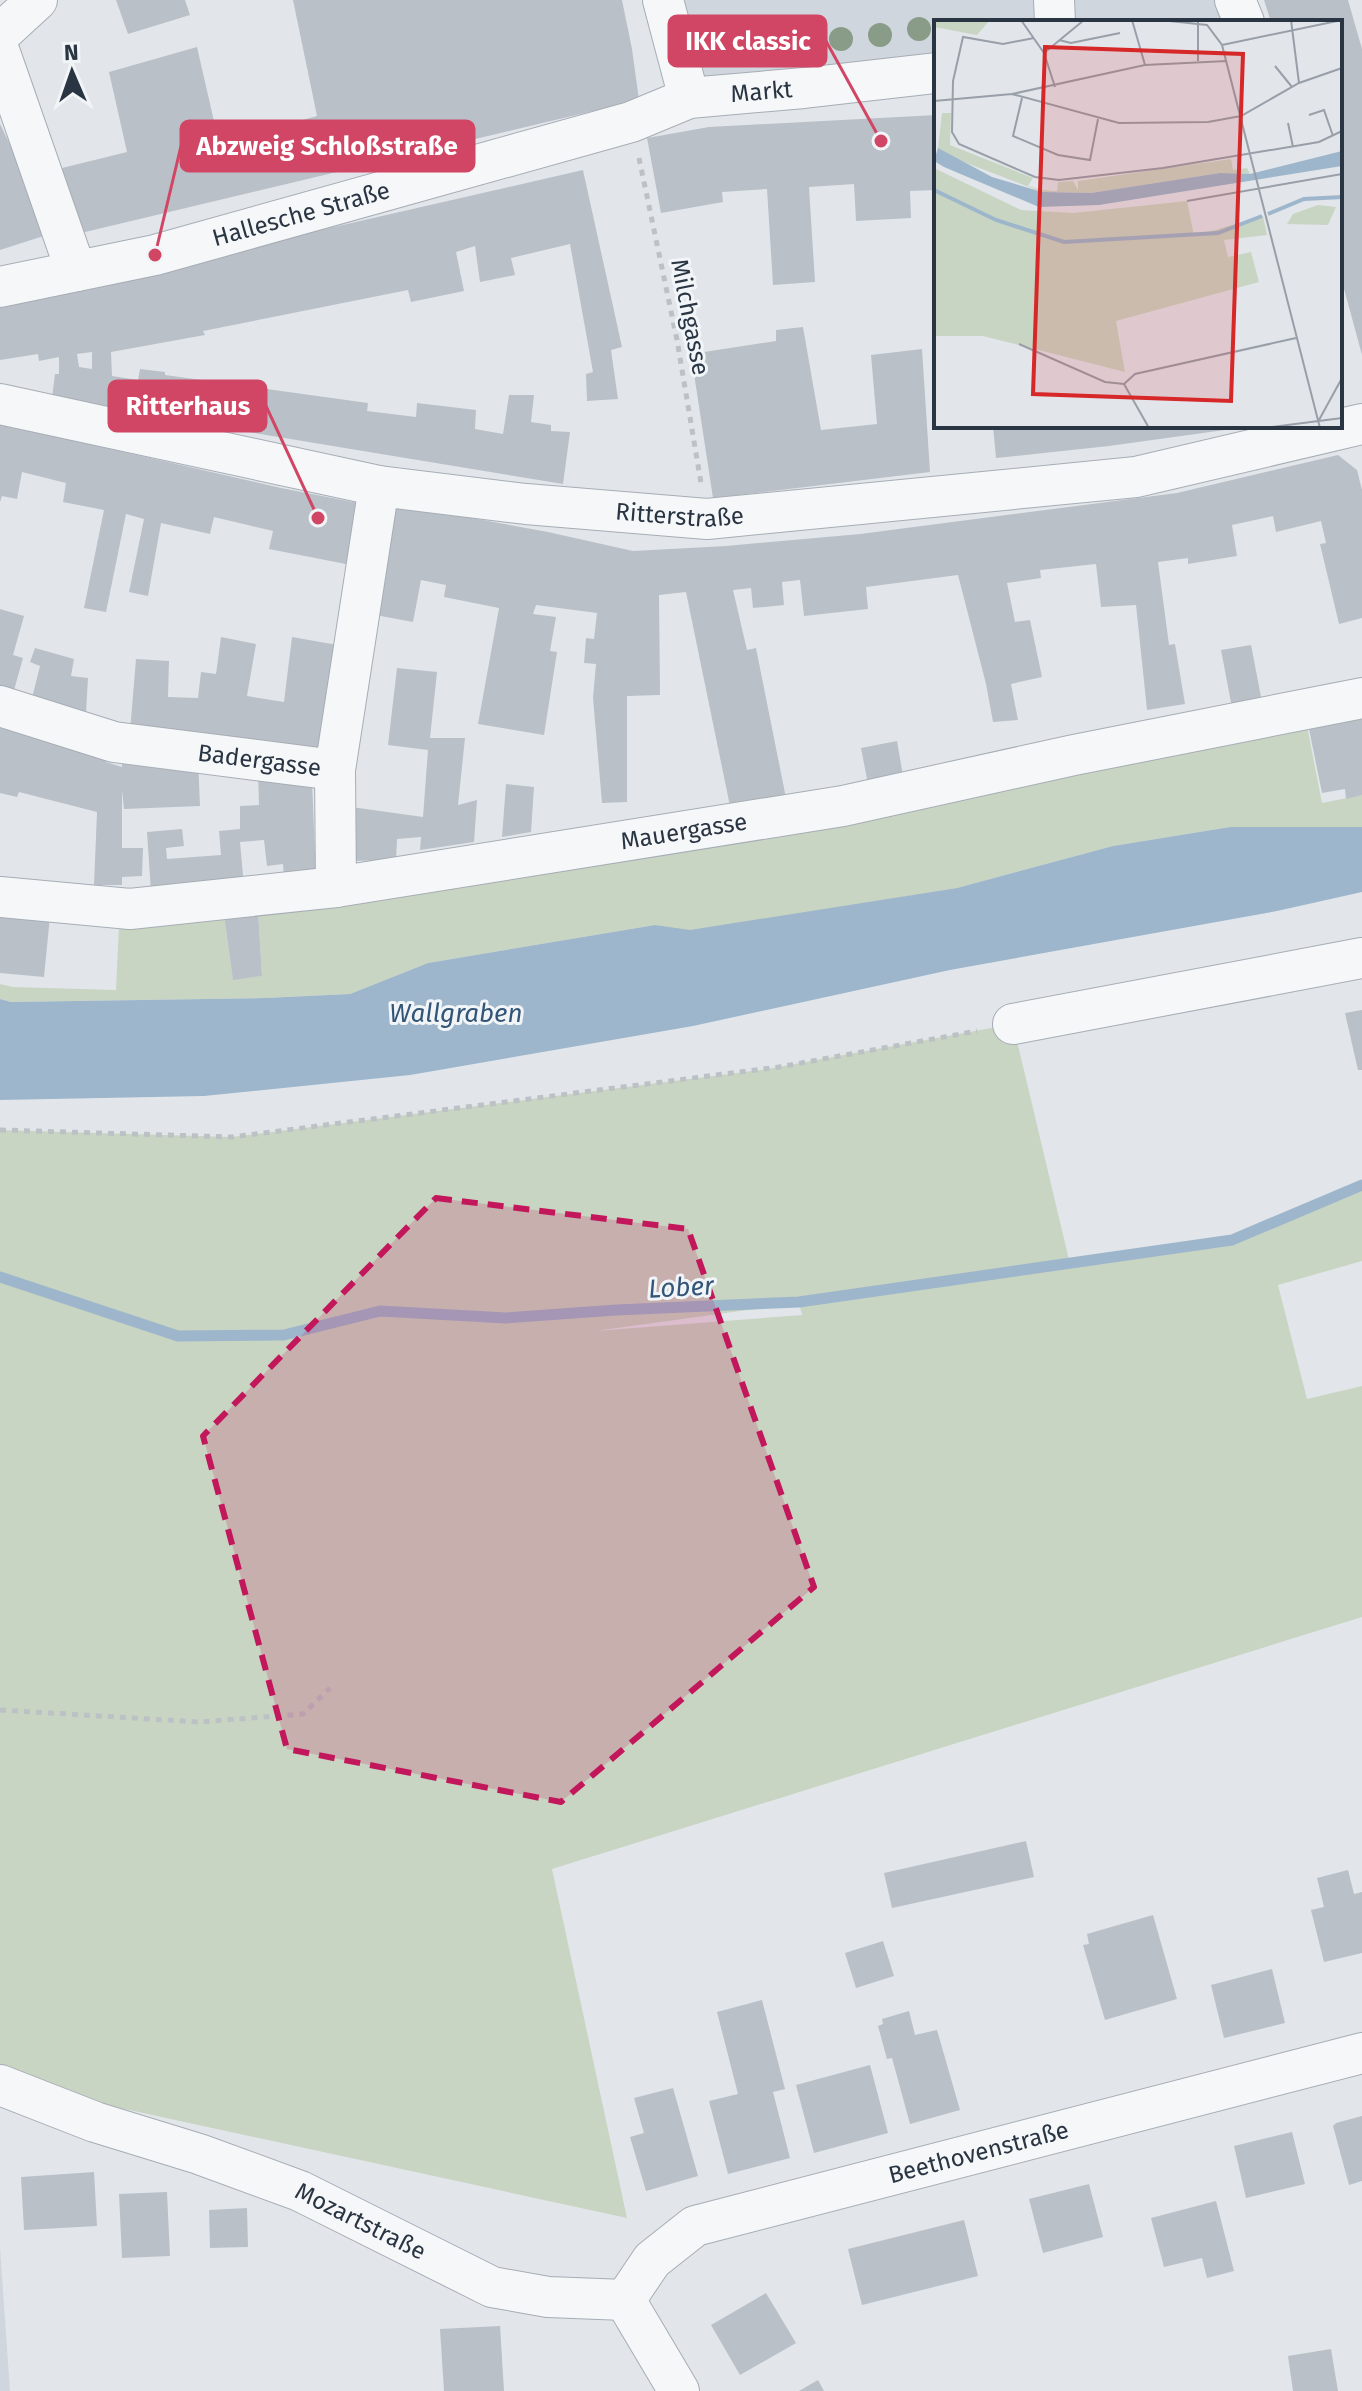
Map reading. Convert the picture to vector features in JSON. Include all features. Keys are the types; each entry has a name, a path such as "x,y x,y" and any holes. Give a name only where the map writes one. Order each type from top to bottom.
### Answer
{"street":[{"path":"0,34 37,0"},
{"path":"663,0 689,98"},
{"path":"1054,0 1055,20"},
{"path":"1235,0 1243,20"},
{"path":"0,53 76,271"},
{"name":"Markt","path":"689,98 934,73"},
{"name":"Hallesche Straße","path":"0,287 155,255 631,122 689,98"},
{"name":"Ritterstraße","path":"0,404 379,486 526,504 707,519 1136,477 1325,428"},
{"name":"Badergasse","path":"0,706 114,742 335,770 379,486"},
{"name":"Mauergasse","path":"0,897 130,909 336,887 843,806 1074,755 1362,698"},
{"path":"335,770 336,887"},
{"path":"1013,1024 1362,958"},
{"name":"Beethovenstraße","path":"625,2300 652,2260 695,2226 1362,2053"},
{"name":"Mozartstraße","path":"0,2085 95,2122 199,2154 300,2191 492,2287 548,2297 625,2300"},
{"path":"625,2300 679,2391"}],"path":[{"name":"Milchgasse","path":"631,122 677,340 707,519"},
{"path":"0,1130 232,1137 767,1069 1013,1024"},
{"path":"0,1710 199,1722 303,1714 330,1688"}],"highlighted area":[{"path":"436,1198 688,1229 814,1587 561,1802 287,1749 203,1436"}],"shaded area":[{"path":"663,0 1235,0 1243,20 934,20 934,73 689,98"},
{"path":"0,2248 10,2391 0,2391"}],"green space":[{"path":"1307,726 1322,803 1362,795 1362,827 1230,827 1113,846 957,888 690,931 655,925 428,963 350,994 11,1002 0,999 0,984 116,990 119,925 224,917 233,979 262,976 258,911"},
{"path":"1013,1024 1070,1264 1232,1240 1362,1185 1362,1261 1278,1285 1307,1399 1362,1386 1362,1617 552,1869 627,2218 0,2082 0,1130 232,1137 767,1069","holes":["799,1303 802,1315 595,1331"]}],"water":[{"name":"Wallgraben","path":"1230,827 1362,827 1362,892 1277,911 950,970 693,1026 410,1075 204,1096 0,1100 0,999 11,1002 350,994 428,963 655,925 690,930 957,888 1113,846"}],"building":[{"path":"116,0 185,0 190,15 128,34"},
{"path":"293,0 622,0 639,100 81,233 58,169 127,152 109,72 197,47 219,143 317,116"},
{"path":"1264,0 1348,0 1362,49 1362,355 1342,281 1342,20 1270,20"},
{"path":"934,115 934,190 910,191 911,218 856,221 854,184 809,187 815,282 773,285 767,189 722,192 723,202 661,213 647,138 709,127"},
{"path":"0,124 53,233 0,250"},
{"path":"583,170 622,347 611,350 618,399 587,401 586,374 593,372 570,244 511,258 515,275 480,282 475,246 456,252 464,291 411,302 408,290 203,331 205,335 111,352 112,376 138,380 140,369 165,372 165,375 368,403 367,411 416,417 417,403 476,410 475,429 503,434 509,395 534,395 531,422 551,425 551,431 570,432 563,484 52,398 55,374 59,374 59,357 39,361 38,354 0,360 0,299","holes":["92,352 92,369 79,367 77,354"]},
{"path":"803,327 821,430 877,424 871,355 922,349 930,472 713,498 691,354 776,341 776,330"},
{"path":"0,420 76,441 363,504 351,565 269,549 273,531 214,517 210,534 161,523 148,596 129,592 144,519 126,514 106,612 84,608 104,510 63,502 66,483 22,472 17,499 2,496 0,502"},
{"path":"993,428 1239,428 1109,446 996,458"},
{"path":"1338,455 1357,470 1362,490 1362,618 1339,624 1320,544 1326,543 1321,521 1276,532 1273,516 1232,525 1237,556 1188,564 1188,558 1158,562 1169,645 1175,644 1185,704 1147,710 1136,605 1101,607 1096,564 1040,570 1041,578 1007,583 1015,622 1030,620 1042,677 1011,684 1018,720 993,722 958,575 866,587 868,609 804,616 800,580 782,582 784,605 753,608 751,588 733,590 747,650 756,648 787,803 731,811 686,592 659,595 660,695 627,696 627,802 602,803 593,698 596,664 584,663 586,638 594,639 597,613 536,605 533,614 556,617 550,651 557,652 544,735 478,724 499,608 444,597 446,585 421,580 413,622 370,614 390,503 633,551 860,534 1177,493"},
{"path":"0,609 24,616 13,655 23,658 13,694 0,690"},
{"path":"221,637 256,644 247,696 284,702 292,637 343,646 328,759 130,731 136,659 169,661 168,697 198,698 201,672 216,674"},
{"path":"1251,645 1263,707 1233,713 1221,650"},
{"path":"35,648 74,659 71,676 88,678 86,713 32,698 40,666 30,662"},
{"path":"397,668 437,672 430,738 465,738 458,805 477,800 474,842 420,850 421,837 397,839 396,860 351,861 344,806 423,817 428,750 388,745"},
{"path":"1362,717 1362,795 1346,799 1345,789 1322,793 1309,729"},
{"path":"0,721 106,750 106,762 122,767 122,760 198,758 200,806 124,809 122,790 122,848 143,848 142,876 122,877 122,885 94,885 97,812 19,792 17,797 0,793"},
{"path":"897,741 903,776 868,784 861,748"},
{"path":"258,771 312,781 316,879 285,885 283,864 267,866 264,840 240,842 244,886 151,892 147,832 182,829 184,846 166,848 167,859 221,855 219,831 240,829 240,806 259,805"},
{"path":"506,784 534,787 531,832 502,837"},
{"path":"0,911 50,916 44,977 0,973"},
{"path":"258,911 262,976 233,980 224,916"},
{"path":"1362,1010 1362,1070 1358,1070 1345,1013"},
{"path":"1026,1841 1034,1877 892,1908 884,1873"},
{"path":"1348,1870 1354,1894 1362,1892 1362,1953 1324,1962 1311,1910 1324,1907 1317,1878"},
{"path":"1153,1915 1177,1999 1105,2020 1083,1945 1089,1944 1087,1934"},
{"path":"883,1941 894,1976 856,1988 845,1953"},
{"path":"1272,1969 1285,2023 1224,2038 1211,1985"},
{"path":"762,2000 785,2089 773,2092 790,2158 728,2174 709,2101 738,2094 717,2012"},
{"path":"909,2011 915,2035 937,2030 960,2110 910,2124 892,2058 887,2059 878,2026 883,2024 882,2019"},
{"path":"870,2065 888,2133 814,2153 796,2085"},
{"path":"673,2088 698,2176 646,2191 630,2137 644,2133 634,2098"},
{"path":"1362,2116 1362,2181 1349,2185 1333,2126"},
{"path":"1292,2132 1305,2184 1246,2198 1234,2146"},
{"path":"94,2172 97,2226 24,2230 21,2177"},
{"path":"1089,2184 1103,2237 1043,2253 1029,2199"},
{"path":"167,2192 170,2256 122,2258 119,2194"},
{"path":"1216,2201 1234,2271 1207,2278 1202,2258 1164,2267 1151,2218"},
{"path":"247,2208 248,2247 210,2248 209,2210"},
{"path":"964,2220 978,2276 862,2305 848,2249"},
{"path":"766,2293 796,2343 740,2375 711,2325"},
{"path":"500,2326 504,2391 444,2391 440,2329"},
{"path":"1331,2349 1338,2391 1293,2391 1288,2356"},
{"path":"818,2380 824,2391 799,2391"}],"waterway":[{"name":"Lober","path":"0,1277 178,1336 284,1335 380,1311 506,1318 799,1302 1232,1240 1362,1185"}],"place":[{"name":"IKK classic","path":"881,141"},
{"name":"Abzweig Schloßstraße","path":"155,255"},
{"name":"Ritterhaus","path":"318,518"}]}
